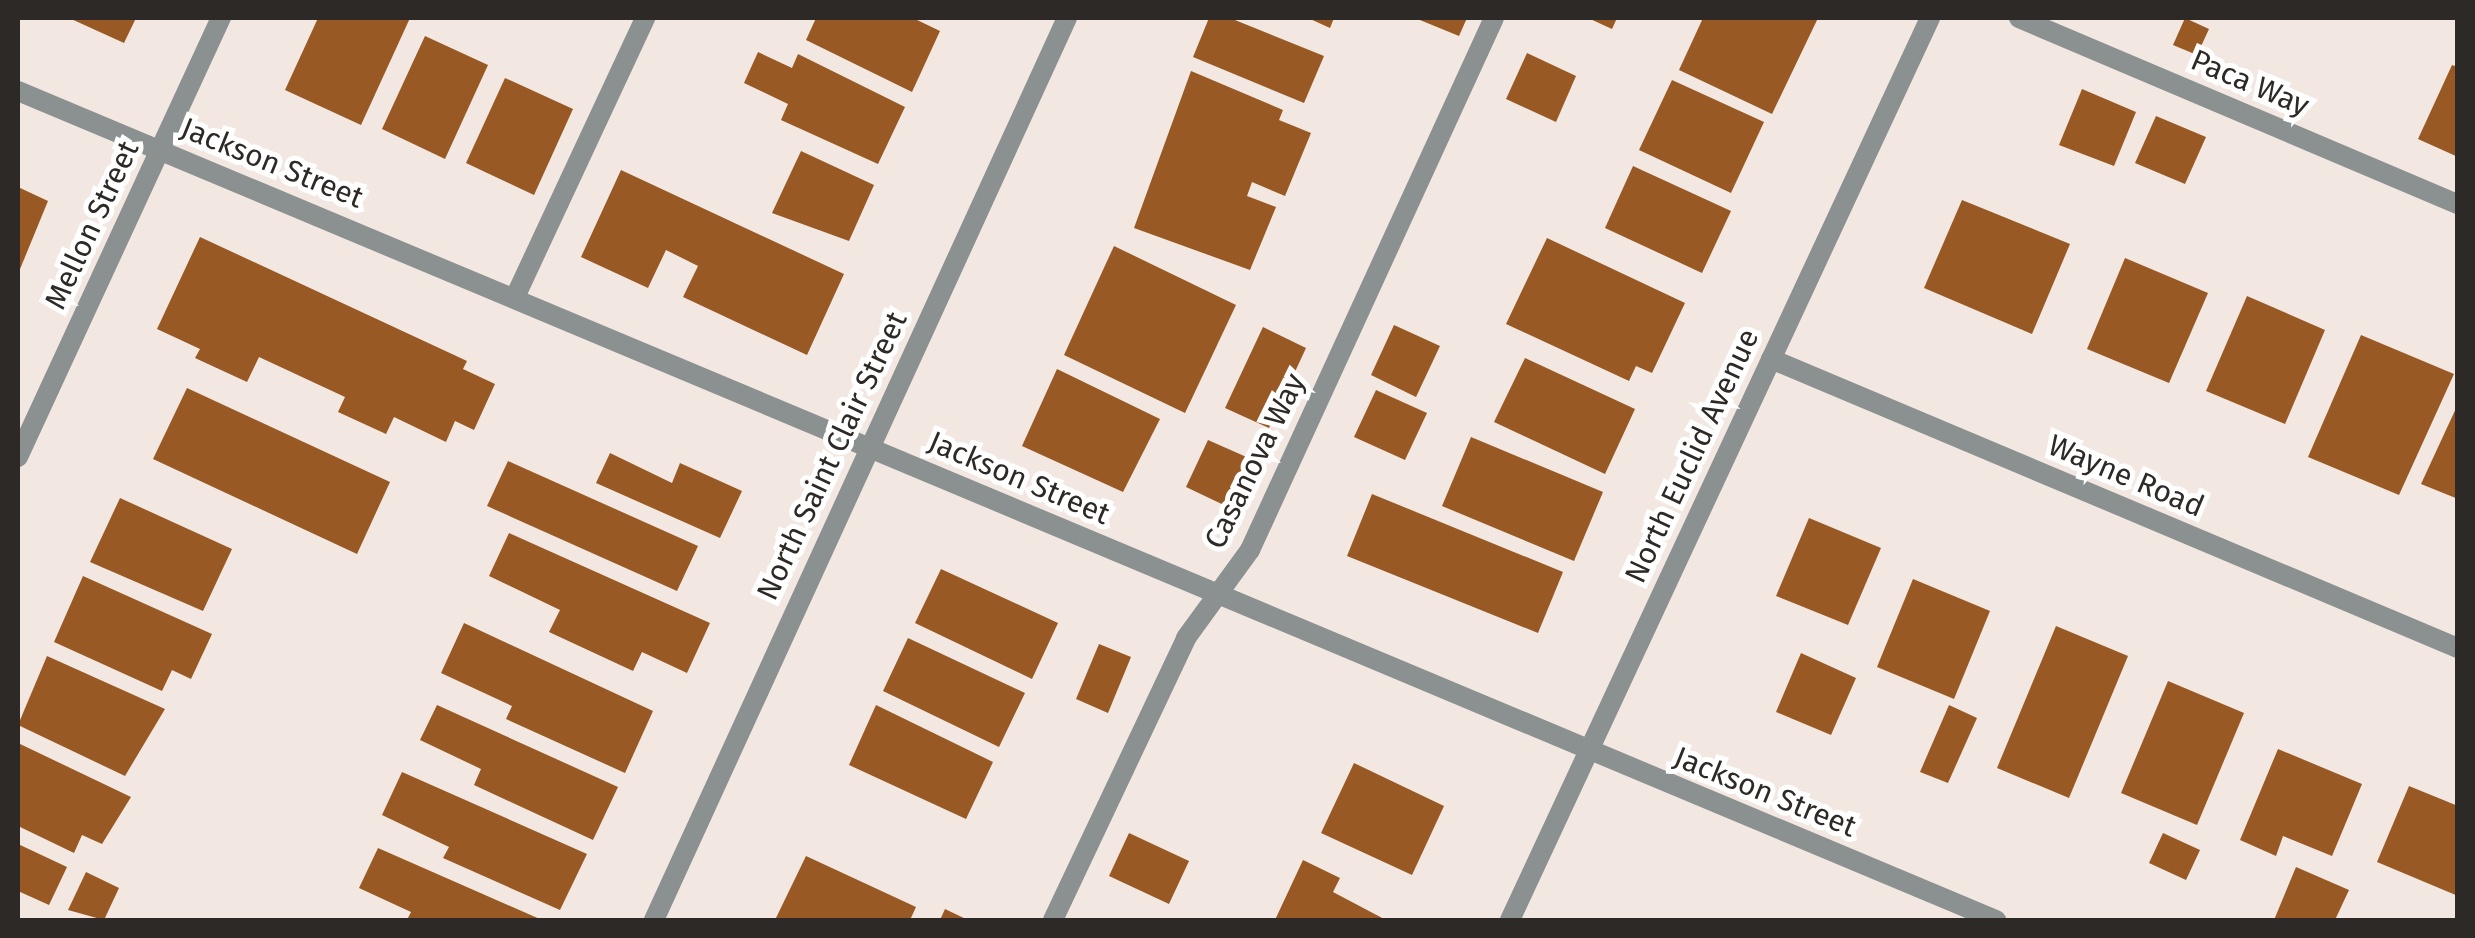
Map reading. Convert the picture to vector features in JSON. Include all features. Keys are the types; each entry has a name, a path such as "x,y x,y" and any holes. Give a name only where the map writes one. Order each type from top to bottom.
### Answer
{"street":[{"name":"Mellon Street","path":"18,458 221,18"},
{"path":"516,295 645,18"},
{"name":"North Saint Clair Street","path":"654,920 1067,18"},
{"name":"Casanova Way","path":"1053,920 1186,638 1250,550 1494,18"},
{"name":"North Euclid Avenue","path":"1510,920 1930,18"},
{"name":"Paca Way","path":"2018,18 2458,204"},
{"name":"Jackson Street","path":"18,91 516,295 868,448 1987,919"},
{"name":"Wayne Road","path":"1771,359 2458,648"}],"building":[{"path":"69,18 136,18 124,43"},
{"path":"318,18 410,18 361,125 285,90"},
{"path":"816,18 913,18 940,31 912,92 806,40"},
{"path":"1209,18 1230,18 1324,56 1304,103 1193,57"},
{"path":"1308,18 1334,18 1330,28"},
{"path":"1415,18 1467,18 1459,36"},
{"path":"1588,18 1617,18 1612,29"},
{"path":"1703,18 1818,18 1772,114 1679,70"},
{"path":"2185,18 2209,29 2197,55 2173,45"},
{"path":"425,36 488,65 445,159 382,129"},
{"path":"758,52 792,68 798,54 905,107 878,164 781,120 788,104 744,83"},
{"path":"1527,53 1576,76 1556,122 1506,99"},
{"path":"2452,65 2458,67 2458,157 2418,139"},
{"path":"1191,71 1283,110 1279,120 1311,133 1285,196 1252,182 1247,196 1276,207 1250,270 1134,228"},
{"path":"505,78 573,109 534,195 466,163"},
{"path":"1672,80 1764,122 1731,193 1639,150"},
{"path":"2082,89 2136,112 2114,166 2059,145"},
{"path":"2156,116 2206,137 2185,184 2135,163"},
{"path":"801,151 874,185 849,241 772,213"},
{"path":"1633,166 1731,211 1702,273 1605,228"},
{"path":"621,170 844,274 807,355 683,297 698,266 666,250 648,288 581,257"},
{"path":"18,187 48,201 18,274"},
{"path":"1962,200 2070,244 2032,334 1924,288"},
{"path":"200,237 467,361 463,369 495,384 474,430 455,421 446,442 394,417 386,434 338,412 345,397 259,357 247,382 195,358 200,349 157,329"},
{"path":"1547,238 1685,303 1652,373 1636,366 1629,381 1506,324"},
{"path":"1114,246 1236,305 1185,413 1064,355"},
{"path":"2125,258 2208,293 2169,383 2087,349"},
{"path":"2247,296 2325,330 2285,424 2206,391"},
{"path":"1394,325 1440,346 1416,397 1371,375"},
{"path":"1263,327 1306,348 1269,428 1225,408"},
{"path":"2361,335 2454,374 2399,495 2308,457"},
{"path":"1525,358 1635,409 1605,474 1494,422"},
{"path":"1057,369 1160,419 1123,492 1022,446"},
{"path":"187,388 390,482 357,554 153,459"},
{"path":"1376,390 1427,413 1405,460 1354,437"},
{"path":"2458,404 2458,499 2421,484"},
{"path":"1471,437 1603,492 1574,561 1442,506"},
{"path":"1208,440 1251,459 1228,507 1186,487"},
{"path":"610,453 672,483 680,463 742,491 720,538 596,483"},
{"path":"508,461 698,546 677,591 487,506"},
{"path":"1372,494 1563,572 1538,633 1347,556"},
{"path":"120,498 232,549 203,611 90,562"},
{"path":"1809,518 1881,548 1848,625 1776,596"},
{"path":"509,533 710,623 687,673 642,652 633,671 549,632 560,610 489,576"},
{"path":"941,569 1058,623 1032,679 915,623"},
{"path":"83,576 212,634 191,679 172,670 162,691 54,642"},
{"path":"1913,579 1990,611 1954,699 1877,667"},
{"path":"464,623 653,711 625,773 506,719 512,706 441,673"},
{"path":"2056,626 2128,656 2069,798 1997,768"},
{"path":"908,638 1025,693 999,747 883,691"},
{"path":"1099,644 1131,657 1108,713 1076,699"},
{"path":"1801,653 1856,678 1831,735 1776,712"},
{"path":"47,656 165,709 125,776 18,725"},
{"path":"2168,681 2244,713 2197,825 2121,793"},
{"path":"437,705 618,787 593,840 474,785 481,769 420,740"},
{"path":"876,705 993,762 966,819 849,765"},
{"path":"1949,705 1977,718 1948,783 1920,772"},
{"path":"18,743 131,797 102,844 82,835 74,853 18,826"},
{"path":"2278,749 2362,784 2332,856 2283,836 2276,856 2240,840"},
{"path":"1354,763 1444,806 1412,875 1321,833"},
{"path":"402,772 587,854 560,910 443,858 449,847 382,815"},
{"path":"2409,786 2458,806 2458,896 2377,862"},
{"path":"1129,833 1189,861 1169,904 1109,876"},
{"path":"2163,833 2200,850 2186,880 2149,863"},
{"path":"18,844 67,867 49,905 18,891"},
{"path":"378,848 542,920 407,920 411,912 359,888"},
{"path":"806,856 916,907 910,920 775,920"},
{"path":"1303,860 1340,878 1333,892 1386,920 1275,920"},
{"path":"2296,867 2349,890 2335,920 2274,920"},
{"path":"86,872 119,888 104,920 68,910"},
{"path":"945,909 968,920 940,920"}]}
